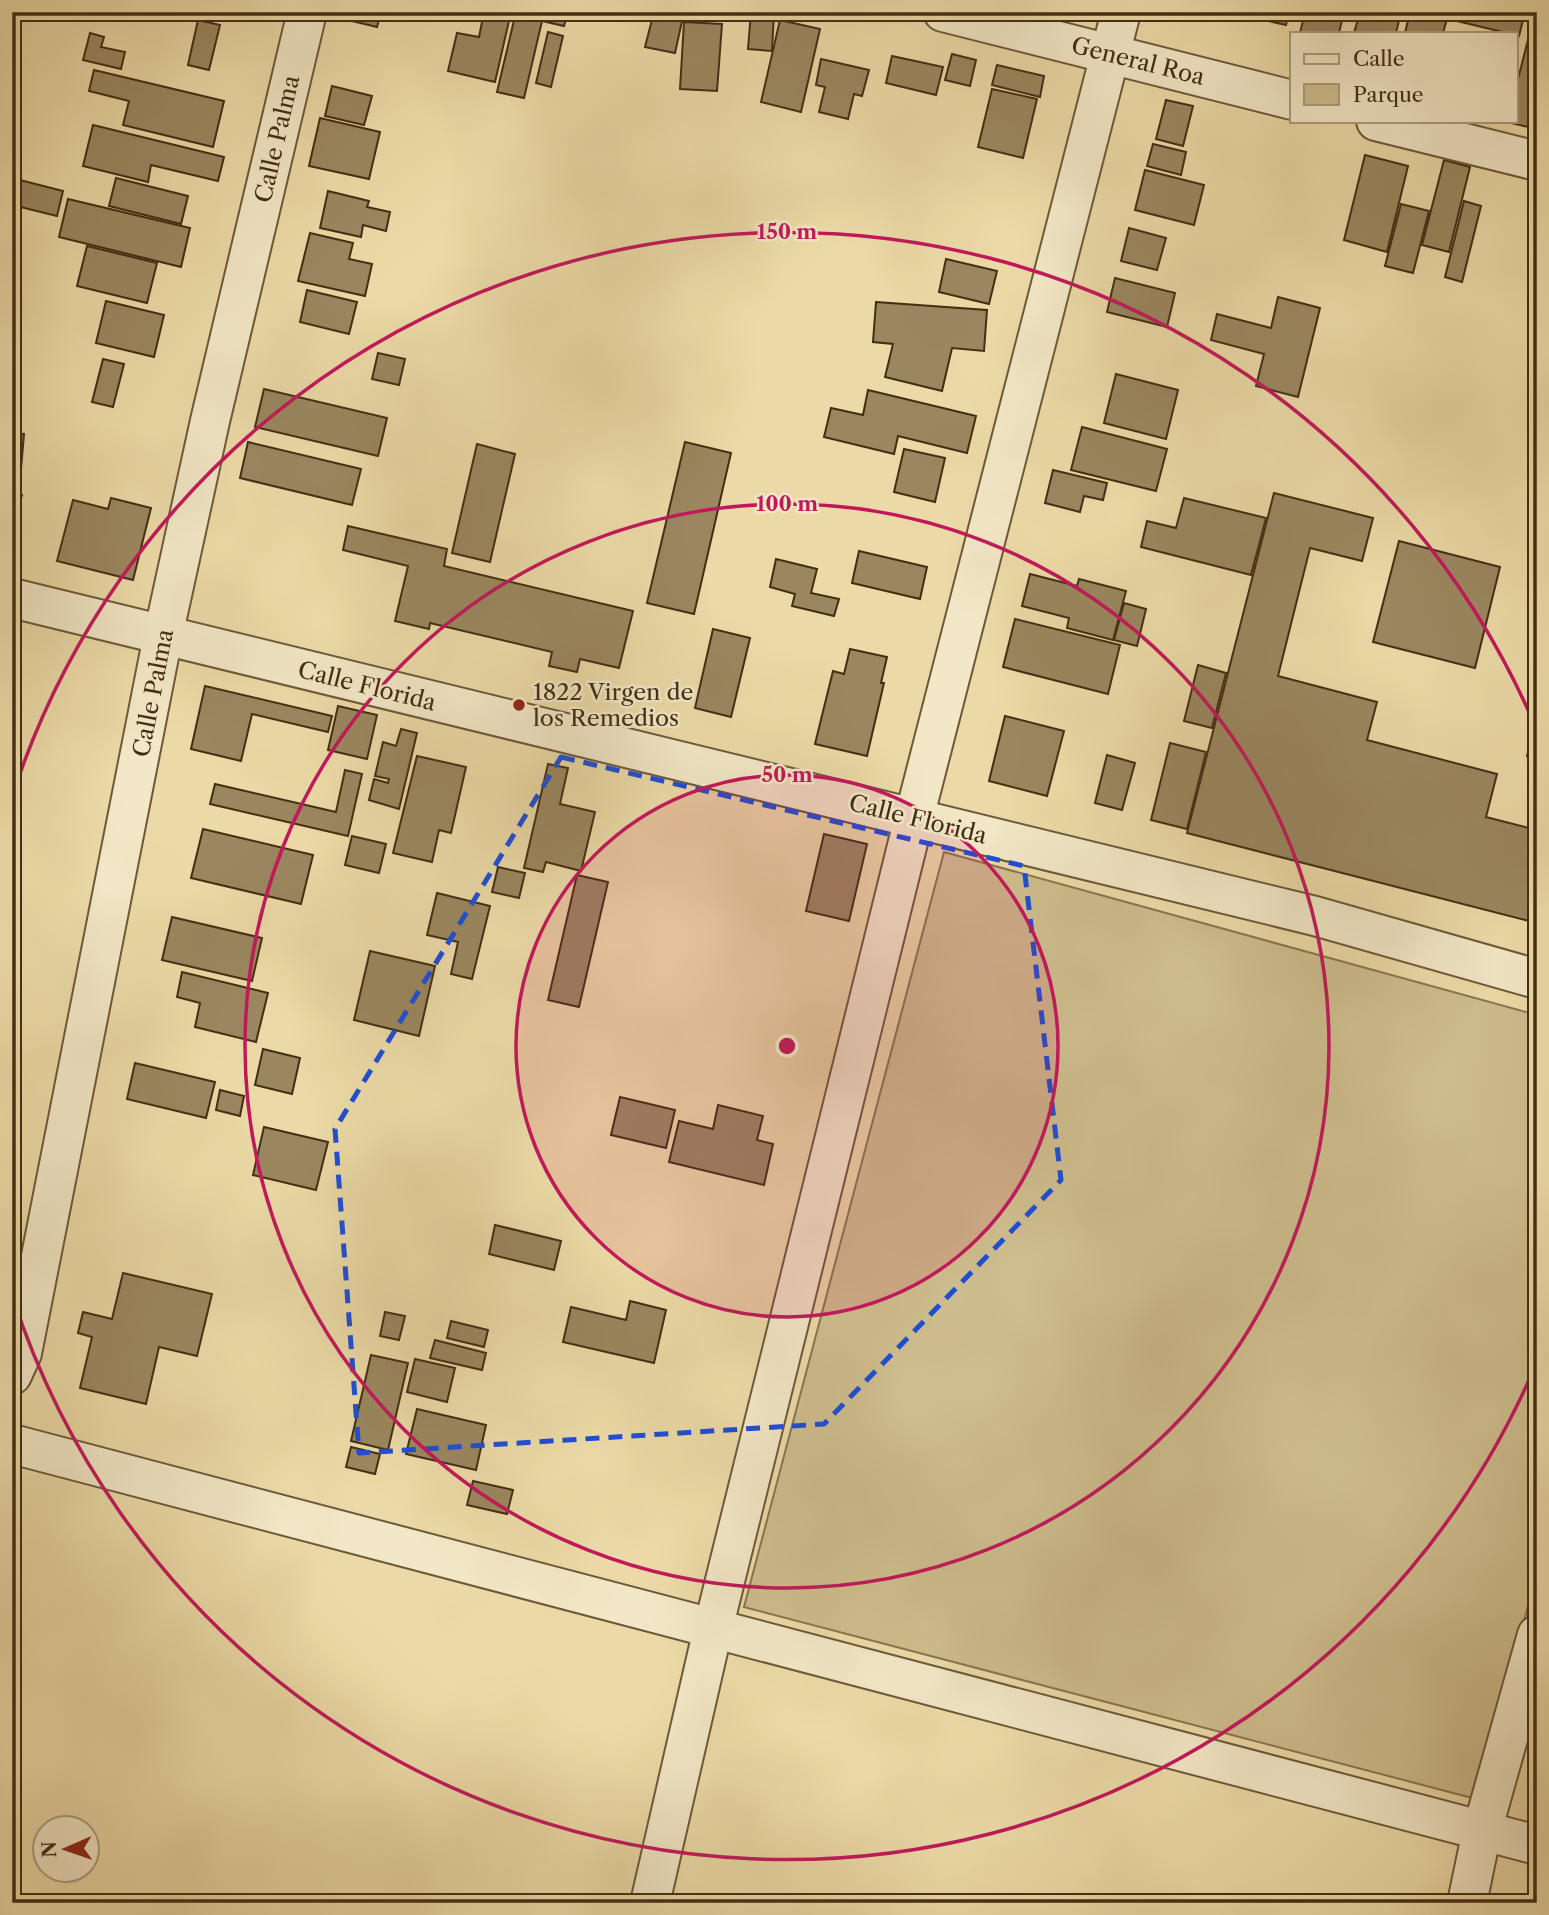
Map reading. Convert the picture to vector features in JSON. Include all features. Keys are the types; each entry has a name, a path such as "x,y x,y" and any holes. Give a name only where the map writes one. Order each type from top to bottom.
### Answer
{"street":[{"name":"Calle Palma","path":"12,1376 22,1353 163,636 210,421 307,12"},
{"name":"General Roa","path":"943,12 1290,99"},
{"path":"650,1903 713,1629 914,818 1121,12"},
{"path":"1380,122 1537,161"},
{"name":"Calle Florida","path":"12,598 1315,916 1537,979"},
{"path":"12,1444 1537,1845"},
{"path":"1467,1903 1482,1831 1537,1635"}],"highlighted area":[{"path":"561,757 1024,866 1061,1180 824,1424 359,1453 335,1129"}],"green space":[{"path":"944,852 1537,1015 1537,1573 1476,1799 744,1607"}],"building":[{"path":"355,12 381,12 377,27 352,21"},
{"path":"484,12 511,12 495,82 448,71 457,33 479,37"},
{"path":"516,12 568,12 564,26 542,21 524,98 497,92"},
{"path":"654,12 684,12 675,53 645,47"},
{"path":"751,12 774,12 772,51 748,49"},
{"path":"1257,12 1289,12 1286,25 1255,18"},
{"path":"1305,12 1344,12 1339,32 1300,32"},
{"path":"1360,12 1401,12 1396,32 1354,32"},
{"path":"1410,12 1449,12 1443,32 1405,32"},
{"path":"1459,12 1525,12 1519,36 1518,32 1502,32 1457,21"},
{"path":"1537,12 1537,129 1507,122 1518,122 1518,79"},
{"path":"198,20 220,25 209,70 188,65"},
{"path":"780,20 820,29 801,112 761,102"},
{"path":"684,22 722,24 717,91 680,89"},
{"path":"548,32 563,36 551,87 536,83"},
{"path":"90,33 104,37 101,47 125,52 121,69 83,60"},
{"path":"952,54 976,60 970,86 945,80"},
{"path":"892,56 943,67 936,95 886,83"},
{"path":"821,59 869,70 862,96 854,94 848,119 819,112 825,87 816,85"},
{"path":"997,65 1044,76 1040,97 992,85"},
{"path":"94,70 224,101 213,147 123,125 129,101 89,91"},
{"path":"332,86 372,96 364,125 325,116"},
{"path":"992,89 1037,99 1023,158 978,147"},
{"path":"1166,100 1193,106 1183,146 1156,139"},
{"path":"320,118 380,132 369,179 309,166"},
{"path":"93,125 224,157 218,181 151,165 148,182 83,166"},
{"path":"1153,144 1186,152 1181,175 1147,166"},
{"path":"1365,155 1408,166 1387,252 1344,240"},
{"path":"1444,160 1470,167 1449,252 1422,245"},
{"path":"1145,170 1204,185 1194,225 1135,210"},
{"path":"12,178 63,191 57,216 12,205"},
{"path":"116,178 188,196 181,224 109,206"},
{"path":"328,191 369,201 367,207 390,212 386,231 363,225 361,237 320,228"},
{"path":"68,199 190,228 181,267 59,237"},
{"path":"1464,201 1481,206 1462,282 1445,277"},
{"path":"1401,204 1429,211 1413,273 1385,266"},
{"path":"1129,228 1166,238 1157,270 1121,261"},
{"path":"310,233 353,243 349,259 372,264 365,296 298,281"},
{"path":"87,246 157,263 147,303 77,286"},
{"path":"946,259 997,271 989,304 939,292"},
{"path":"1115,278 1175,293 1167,327 1107,312"},
{"path":"307,290 357,302 349,334 300,322"},
{"path":"1278,297 1320,308 1298,397 1256,386 1264,354 1211,340 1217,314 1271,328"},
{"path":"106,301 164,315 154,357 96,343"},
{"path":"876,302 987,310 984,351 952,348 942,391 885,377 893,344 873,342"},
{"path":"378,353 405,359 399,385 372,379"},
{"path":"103,359 124,364 113,407 92,402"},
{"path":"1116,374 1178,390 1166,439 1104,423"},
{"path":"264,389 387,418 378,456 255,427"},
{"path":"868,390 976,416 967,453 898,436 894,454 824,437 831,408 863,415"},
{"path":"1082,427 1167,449 1156,491 1071,470"},
{"path":"12,433 24,434 21,469 12,468"},
{"path":"248,442 361,469 352,505 240,478"},
{"path":"685,442 731,453 694,614 647,603"},
{"path":"477,444 515,454 490,562 452,553"},
{"path":"904,449 945,458 935,502 894,492"},
{"path":"1053,470 1107,483 1103,500 1084,496 1080,512 1045,503"},
{"path":"12,493 22,495 17,514 12,512"},
{"path":"1274,493 1373,518 1362,561 1310,548 1278,676 1377,702 1367,740 1497,774 1486,817 1537,830 1537,923 1187,833"},
{"path":"111,498 151,508 133,580 57,561 73,500 108,509"},
{"path":"1184,498 1266,518 1251,575 1141,547 1147,521 1176,528"},
{"path":"348,526 447,549 444,566 633,611 619,668 580,659 577,672 549,666 552,652 430,623 429,629 395,621 408,566 343,550"},
{"path":"1399,541 1500,567 1475,668 1373,642"},
{"path":"859,551 927,567 920,599 852,583"},
{"path":"776,559 817,569 811,593 839,599 834,616 792,606 795,594 770,587"},
{"path":"1030,574 1077,586 1079,579 1126,591 1113,640 1067,628 1069,618 1022,606"},
{"path":"1124,603 1146,609 1137,646 1114,640"},
{"path":"1015,619 1120,645 1108,694 1003,667"},
{"path":"713,629 750,638 731,717 695,708"},
{"path":"850,649 887,657 881,683 884,683 867,756 815,744 833,671 844,674"},
{"path":"1198,665 1226,673 1212,728 1184,721"},
{"path":"205,686 332,716 328,732 252,714 241,761 191,749"},
{"path":"338,706 377,715 367,759 328,750"},
{"path":"1005,716 1064,731 1047,796 989,781"},
{"path":"1537,718 1537,758 1527,756"},
{"path":"401,729 417,733 399,809 369,800 374,779 388,783 389,779 375,776 383,742 396,746"},
{"path":"1170,743 1206,752 1187,829 1151,820"},
{"path":"1107,755 1135,763 1122,810 1095,803"},
{"path":"417,756 466,767 451,833 439,830 432,862 393,853"},
{"path":"548,764 568,768 560,804 595,812 581,871 546,862 543,872 524,868"},
{"path":"345,770 362,774 348,836 210,804 215,784 336,812"},
{"path":"203,829 313,855 301,904 191,878"},
{"path":"824,834 867,844 849,921 806,911"},
{"path":"352,836 386,844 379,873 345,865"},
{"path":"498,867 525,873 519,898 492,892"},
{"path":"577,875 608,882 579,1007 548,1000"},
{"path":"437,893 490,906 472,979 451,974 458,942 427,935"},
{"path":"172,917 262,938 252,981 162,960"},
{"path":"370,951 435,966 419,1036 354,1020"},
{"path":"182,972 268,993 256,1042 195,1027 200,1003 177,997"},
{"path":"263,1049 300,1058 292,1094 255,1085"},
{"path":"135,1063 215,1082 206,1118 127,1099"},
{"path":"220,1090 244,1096 240,1116 216,1110"},
{"path":"620,1097 675,1110 666,1148 611,1135"},
{"path":"718,1105 763,1116 757,1140 773,1144 764,1185 669,1162 679,1121 713,1129"},
{"path":"264,1127 328,1142 316,1190 253,1175"},
{"path":"495,1225 561,1241 554,1270 489,1254"},
{"path":"123,1273 212,1294 197,1356 159,1347 146,1404 80,1388 92,1337 78,1333 83,1312 112,1319"},
{"path":"630,1301 666,1310 654,1363 563,1342 571,1307 626,1320"},
{"path":"385,1312 405,1316 399,1340 380,1336"},
{"path":"451,1321 488,1330 484,1347 447,1338"},
{"path":"435,1340 486,1353 482,1370 430,1358"},
{"path":"371,1355 408,1363 388,1450 351,1441"},
{"path":"415,1359 455,1368 447,1402 407,1392"},
{"path":"417,1409 486,1425 476,1470 406,1454"},
{"path":"351,1447 380,1454 375,1474 346,1467"},
{"path":"473,1481 513,1490 507,1514 467,1505"}],"place":[{"name":"1822 Virgen de los Remedios","path":"519,705"}]}
